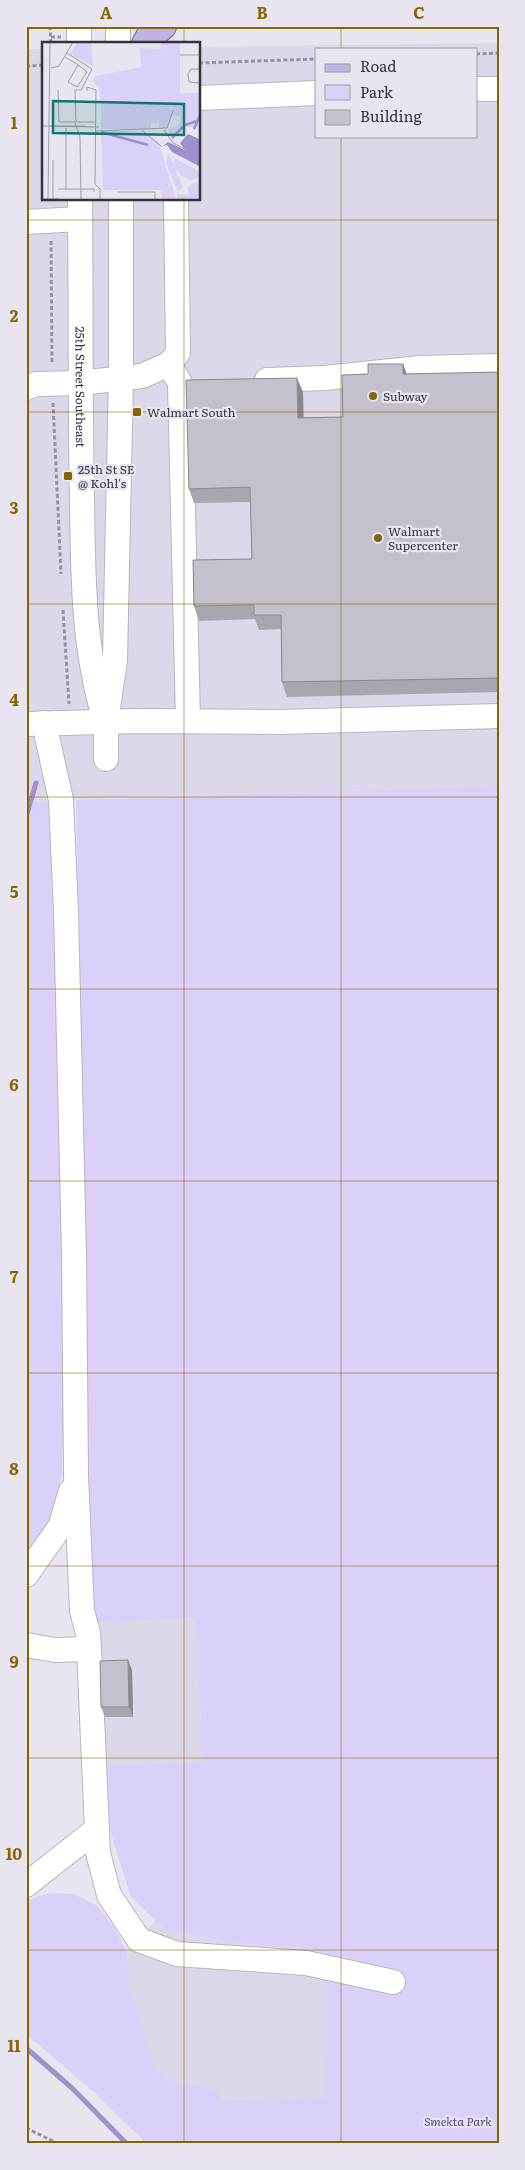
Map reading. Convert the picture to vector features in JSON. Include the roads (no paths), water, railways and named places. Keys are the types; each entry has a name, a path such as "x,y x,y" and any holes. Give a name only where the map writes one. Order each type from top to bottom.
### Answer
{"main road":[{"path":"147,42 151,35 162,26"}],"street":[{"path":"79,26 79,42"},
{"path":"118,26 118,42"},
{"path":"478,89 499,89"},
{"path":"200,98 315,94"},
{"name":"25th Street Southeast","path":"106,759 106,722 115,660 121,378 121,200"},
{"path":"176,200 178,353 183,376 188,721"},
{"path":"26,222 51,220 80,209"},
{"name":"25th Street Southeast","path":"80,209 80,383 83,546 90,661 106,722"},
{"path":"248,380 325,378 420,368 499,366"},
{"path":"26,388 36,384 80,383 142,376 183,376"},
{"path":"393,1982 306,1963 177,1954 138,1940 108,1895 98,1853 89,1649 88,1633 82,1611 76,1475 74,1256 61,800 35,724 188,721 279,722 499,716"},
{"path":"26,1575 60,1527 76,1475"},
{"path":"26,1645 55,1650 89,1649"},
{"path":"26,1886 97,1829"}],"waterway":[{"path":"26,817 36,783"},
{"path":"26,2048 72,2088 127,2144"}],"place":[{"name":"Subway","path":"373,396"},
{"name":"Walmart South","path":"137,412"},
{"name":"25th St SE @ Kohl's","path":"68,476"},
{"name":"Walmart Supercenter","path":"378,538"}],"park label":[{"name":"Smekta Park","path":"458,2121"}]}
